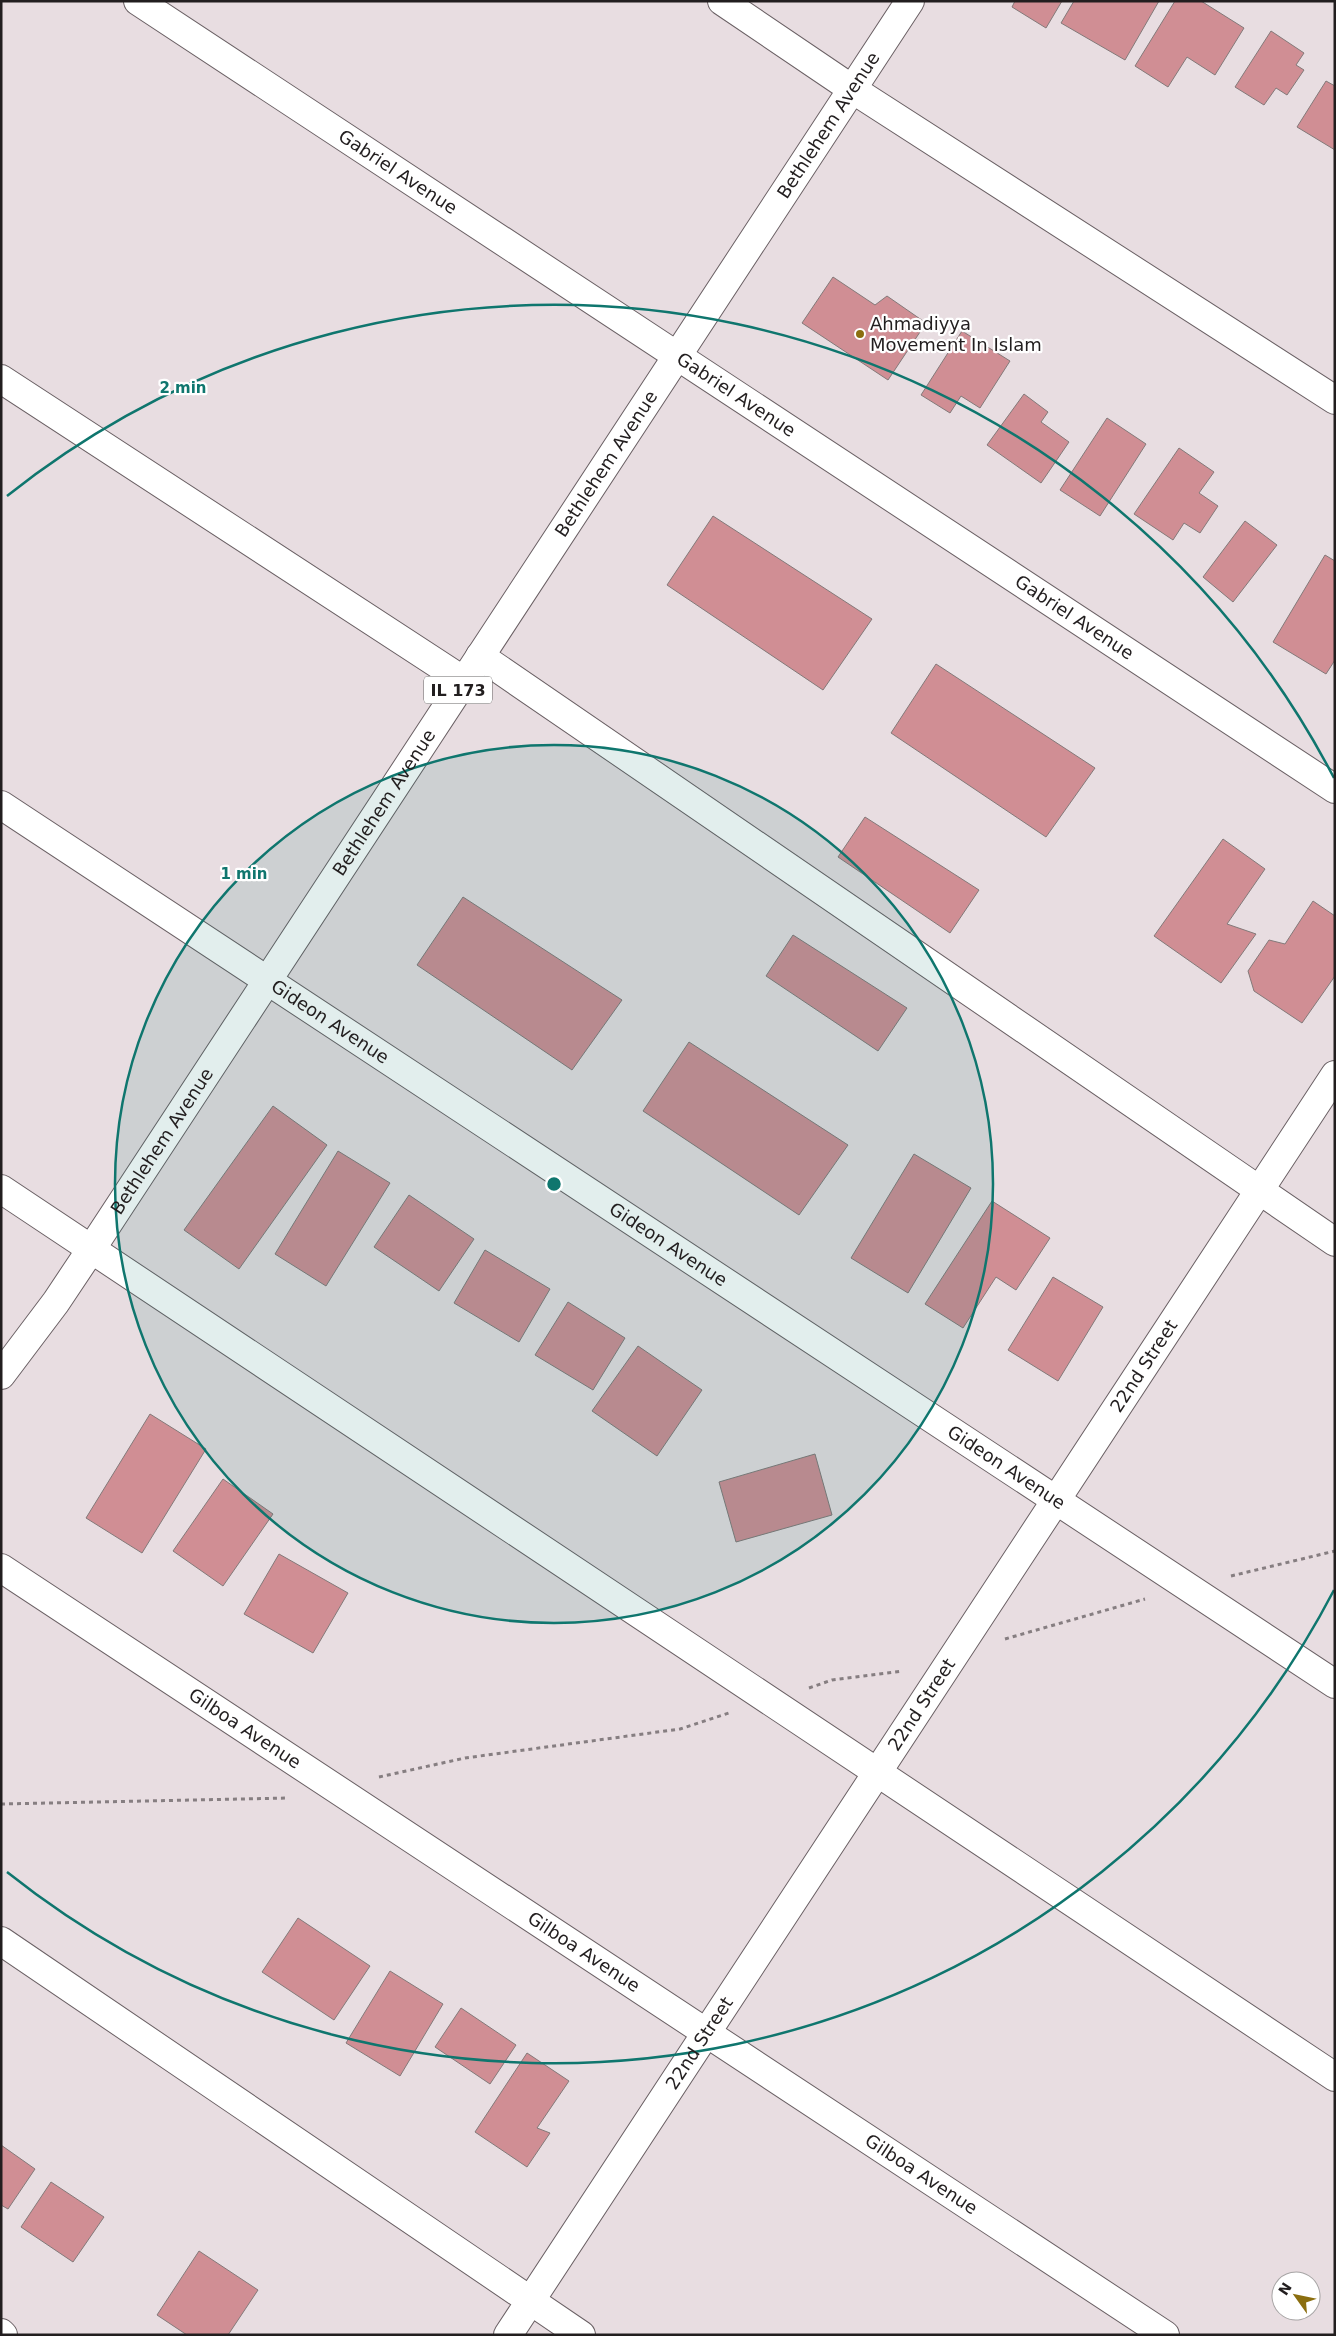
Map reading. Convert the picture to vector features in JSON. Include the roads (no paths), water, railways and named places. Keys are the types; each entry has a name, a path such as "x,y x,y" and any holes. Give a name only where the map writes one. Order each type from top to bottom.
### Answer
{"street":[{"name":"Gabriel Avenue","path":"138,1 1335,789"},
{"path":"722,1 852,89 1335,400"},
{"name":"Bethlehem Avenue","path":"1,1375 56,1302 92,1248 910,1"},
{"path":"1,379 464,681"},
{"path":"480,656 1335,1242"},
{"name":"Gideon Avenue","path":"1,805 1335,1684"},
{"name":"22nd Street","path":"508,2335 1335,1074"},
{"path":"1,1189 1335,2077"},
{"name":"Gilboa Avenue","path":"1,1568 1166,2335"},
{"path":"1,1940 581,2335"}],"place":[{"name":"Ahmadiyya Movement In Islam","path":"860,334"}]}
